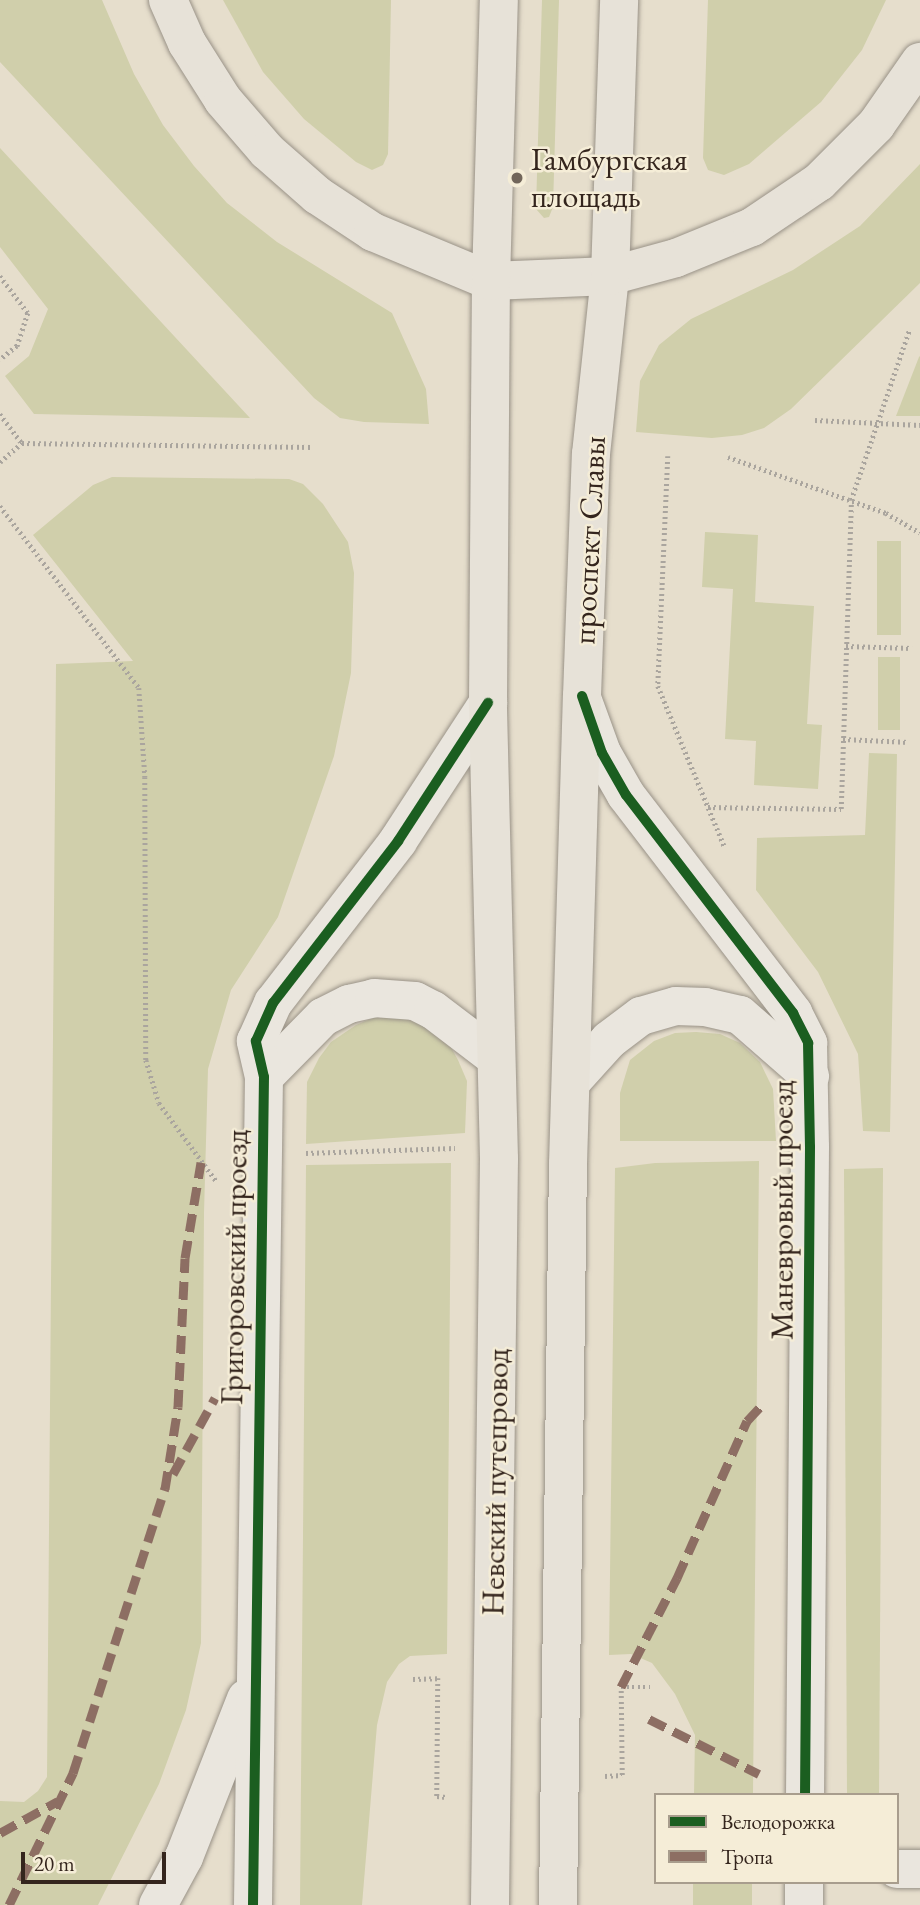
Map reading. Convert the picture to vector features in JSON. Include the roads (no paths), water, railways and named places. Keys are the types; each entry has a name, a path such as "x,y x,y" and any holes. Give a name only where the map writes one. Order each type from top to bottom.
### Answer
{"main road":[{"path":"168,0 187,43 223,100 267,151 317,195 373,232 491,281 610,276 677,258 752,227 819,182 876,125 920,62"},
{"path":"496,1058 488,703 491,281 499,0"},
{"name":"проспект Славы","path":"572,1080 591,454 610,276 619,0"},
{"name":"Невский путепровод","path":"490,1905 499,1159 496,1058"},
{"path":"558,1905 572,1080"}],"street":[{"name":"Маневровый проезд","path":"582,696 602,753 626,795 793,1013 808,1043 810,1076 805,1793"},
{"name":"Григоровский проезд","path":"253,1905 264,1077 256,1041 274,1003 398,841 488,703"},
{"path":"264,1077 323,1017 349,1004 374,998 415,1001 433,1010 496,1058"},
{"name":"Маневровый проезд","path":"572,1080 609,1040 641,1016 676,1006 705,1007 740,1015 810,1076"},
{"name":"Григоровский проезд","path":"158,1905 184,1857 217,1779 255,1674"},
{"path":"899,1870 920,1869"},
{"path":"804,1884 804,1905"}],"place":[{"name":"Гамбургская площадь","path":"517,178"}]}
